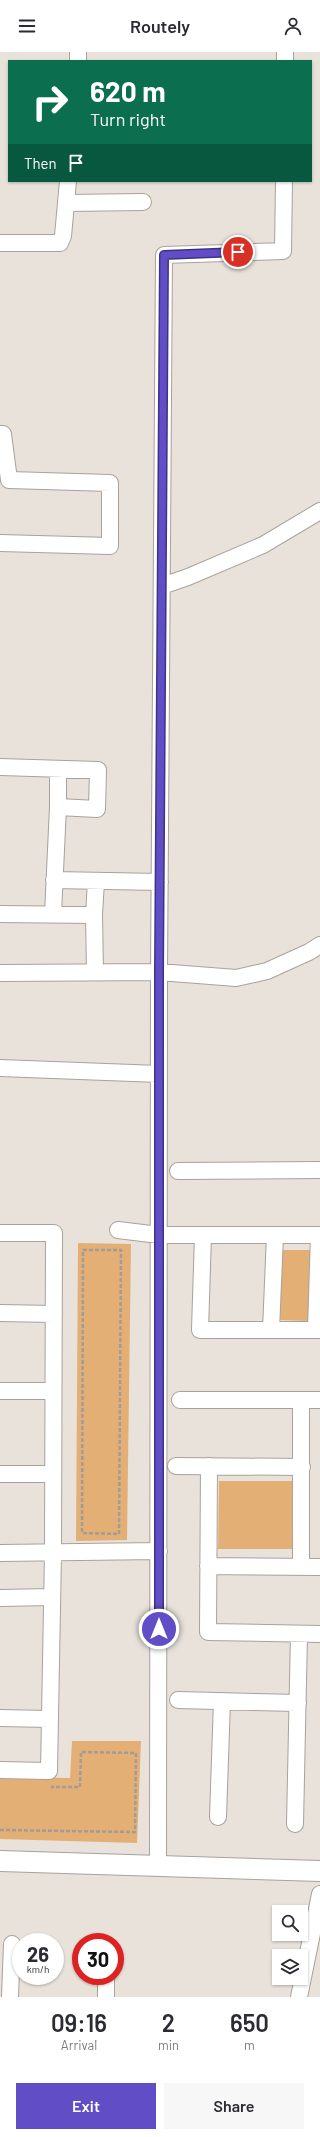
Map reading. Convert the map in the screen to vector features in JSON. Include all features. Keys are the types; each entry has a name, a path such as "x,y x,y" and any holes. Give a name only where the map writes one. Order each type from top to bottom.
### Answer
{"street":[{"path":"0,243 60,243 63,236 68,182"},
{"path":"158,1865 159,972 164,255 283,251 284,182"},
{"path":"66,203 143,202"},
{"path":"0,434 3,434 9,480 110,483 110,546 0,543"},
{"path":"162,586 188,577 263,545 320,511"},
{"path":"0,767 98,770 97,809 58,807"},
{"path":"52,914 58,807 58,769"},
{"path":"54,880 160,882"},
{"path":"95,972 94,914 96,881"},
{"path":"0,914 94,914"},
{"path":"0,972 159,972 236,978 267,971 309,952 320,945"},
{"path":"0,1068 159,1074"},
{"path":"178,1171 320,1170"},
{"path":"118,1230 159,1235 203,1235 319,1235 318,1330 200,1330 203,1235"},
{"path":"0,1232 54,1232 52,1597 49,1771 0,1770"},
{"path":"271,1330 275,1235"},
{"path":"0,1314 54,1314"},
{"path":"0,1391 53,1391"},
{"path":"180,1400 320,1400"},
{"path":"301,1400 301,1567"},
{"path":"176,1466 302,1467"},
{"path":"209,1466 208,1632 320,1634"},
{"path":"0,1474 53,1474"},
{"path":"0,1553 159,1551"},
{"path":"208,1566 320,1567"},
{"path":"0,1598 52,1597"},
{"path":"295,1824 299,1634"},
{"path":"178,1700 298,1703"},
{"path":"218,1817 222,1701"},
{"path":"0,1718 49,1719"},
{"path":"0,1861 320,1871"},
{"path":"299,1997 320,1894"},
{"path":"10,1997 12,1944"},
{"path":"106,1985 106,1997"}],"path":[{"path":"83,1250 121,1250 119,1534 82,1533 83,1250"},
{"path":"0,1830 135,1832 136,1753 81,1752 80,1787 44,1787"}],"shaded area":[{"path":"78,1243 131,1244 127,1540 76,1541"},
{"path":"280,1250 311,1250 310,1321 279,1320"},
{"path":"219,1481 296,1481 295,1549 218,1549"},
{"path":"72,1741 141,1741 137,1843 0,1839 0,1777 70,1778"}],"route":[{"path":"159,1629 159,972 164,255 238,252"}]}
